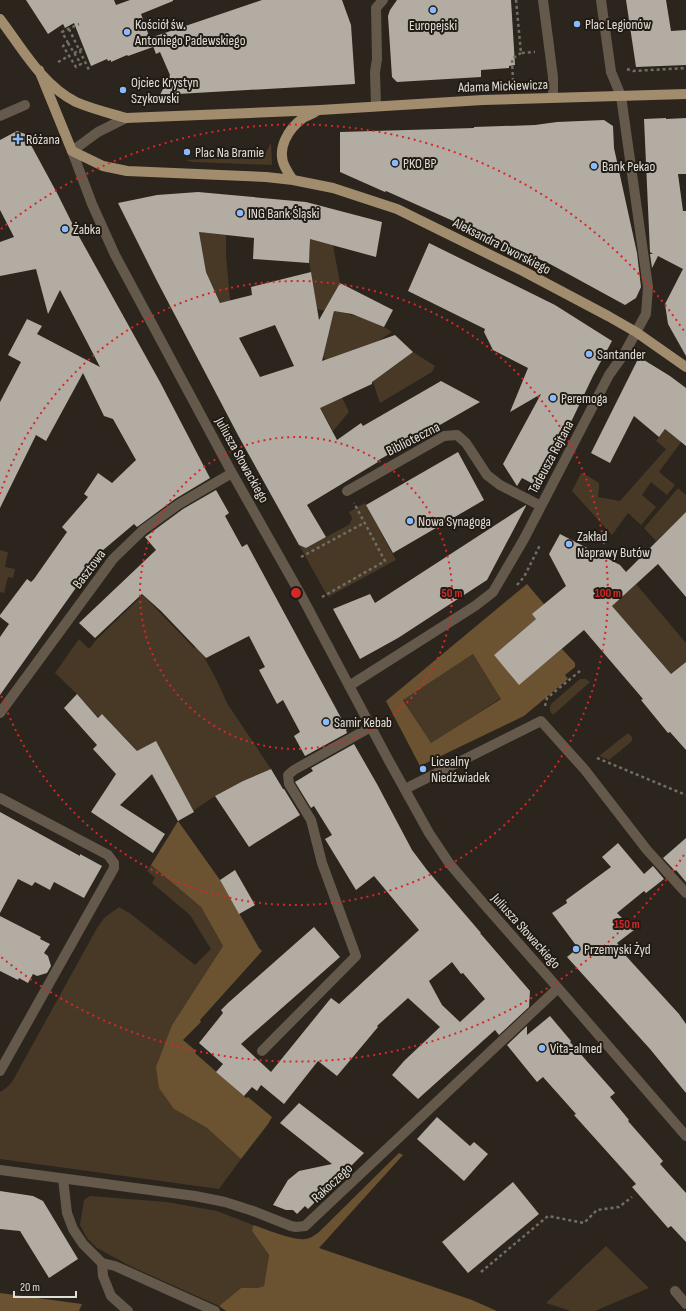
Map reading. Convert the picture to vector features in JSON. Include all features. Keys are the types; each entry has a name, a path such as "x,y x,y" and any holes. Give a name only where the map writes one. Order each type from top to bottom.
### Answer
{"main road":[{"path":"0,19 54,87 75,101 97,110 126,118 320,110"},
{"path":"39,70 72,150 103,166 127,171 266,177 293,180"},
{"name":"Adama Mickiewicza","path":"320,110 483,100 686,94"},
{"path":"293,180 284,166 281,153 284,140 297,123 320,110"},
{"name":"Aleksandra Dworskiego","path":"293,180 333,188 397,209 523,271 636,332 686,367"}],"street":[{"path":"376,106 376,8 383,0"},
{"path":"543,0 553,77 553,97"},
{"path":"601,0 611,72 621,96"},
{"name":"Tadeusza Rejtana","path":"349,686 474,606 493,592 524,539 609,375 624,354 646,314 648,287 621,96"},
{"path":"0,116 25,105"},
{"path":"72,150 98,132 126,118"},
{"name":"Juliusza Słowackiego","path":"72,150 92,204 116,255 232,473 302,597 429,833 449,862 483,904 686,1136"},
{"name":"Biblioteczna","path":"347,491 444,436 457,435 466,443 487,475 500,485 541,506"},
{"name":"Basztowa","path":"0,714 113,559 143,530 179,504 232,473"},
{"path":"405,789 541,721 585,770 647,850 686,893"},
{"path":"262,1051 356,956 322,863 311,820 289,784 288,775 294,770 371,726"},
{"path":"0,798 108,855 114,862 114,868 0,1071"},
{"name":"Rakoczego","path":"0,1170 210,1199 253,1211 291,1226 305,1226 558,988"},
{"path":"63,1179 67,1213 73,1229 83,1244 102,1263 115,1266 215,1311"},
{"path":"102,1263 103,1276 111,1296 128,1311"},
{"path":"675,1291 686,1304"}],"path":[{"path":"516,0 521,53"},
{"path":"68,43 63,46 76,67 81,64 62,32 79,24"},
{"path":"69,29 90,72"},
{"path":"74,53 84,48"},
{"path":"513,81 512,59 521,53 536,52"},
{"path":"58,62 69,56"},
{"path":"626,62 628,69 633,71 686,68"},
{"path":"322,597 385,561 347,491"},
{"path":"301,557 364,523"},
{"path":"541,721 547,698 580,671"},
{"path":"570,755 597,758 686,795"},
{"path":"481,1272 548,1216 584,1223 597,1210 618,1207 632,1197"}],"shaded area":[{"path":"271,143 272,165 193,162 185,160 264,156"},
{"path":"199,232 226,235 226,256 230,300 240,322 222,306 206,272"},
{"path":"310,239 333,245 340,283 333,295 335,311 365,319 392,332 378,341 325,360 309,325 330,327 334,313 317,309 309,261"},
{"path":"413,352 435,366 432,372 380,403 367,364 394,366"},
{"path":"332,377 349,412 333,431 321,409 313,413"},
{"path":"665,429 681,442 659,472 675,485 667,495 651,482 642,495 656,507 641,525 628,513 612,535 572,491 581,473 599,483 598,497 620,501 666,449 656,441"},
{"path":"678,488 686,495 686,512 656,541 644,528"},
{"path":"365,503 396,560 328,597 299,545 306,548 350,524 352,518 349,512"},
{"path":"0,550 8,552 5,567 15,569 13,578 8,577 4,593 0,592"},
{"path":"527,584 544,604 536,619 494,655 519,684 562,649 575,663 575,667 565,675 568,679 524,716 420,766 386,701","holes":["473,654 501,699 431,743 403,700"]},
{"path":"636,584 686,643 686,662 671,674 612,606"},
{"path":"143,595 194,648 198,646 227,703 271,769 243,781 215,796 178,821 135,748 102,714 98,717 55,673 79,639 88,648 90,648 96,640"},
{"path":"473,654 501,698 431,744 403,699"},
{"path":"580,679 586,679 590,682 553,715 550,711 550,706 552,703"},
{"path":"628,733 632,737 631,742 609,760 599,756"},
{"path":"178,821 220,880 262,951 200,1020 201,1022 183,1040 196,1051 195,1053 246,1098 248,1097 272,1117 241,1159 207,1128 174,1109 159,1088 156,1067 172,1025 223,946 201,907 151,865"},
{"path":"151,865 201,907 223,946 172,1025 174,1109 207,1128 241,1159 219,1189 0,1159 0,1092 12,1082 97,928 104,918 119,907 131,914 195,965 211,949 190,915 152,883 155,878 147,871"},
{"path":"399,1153 403,1155 319,1248 472,1300 497,1311 226,1311 219,1306 241,1288 257,1288 264,1286 269,1255 252,1231 253,1225 294,1238 311,1238 319,1232"},
{"path":"90,1196 167,1202 217,1211 253,1225 252,1231 269,1255 264,1286 257,1288 241,1288 219,1306 130,1266 97,1248 87,1238 80,1225 84,1200"},
{"path":"606,1246 649,1288 595,1311 571,1311 546,1303"},
{"path":"0,1293 82,1304 79,1311 0,1311"}],"building":[{"path":"26,0 114,0 116,5 130,0 173,1 141,14 153,47 128,56 127,55 111,62 111,60 108,61 107,59 91,66 74,23 65,28 63,24 48,34"},
{"path":"262,0 342,0 351,25 355,84 160,95 170,75 160,52 156,54 150,38"},
{"path":"397,0 511,0 515,65 509,66 509,68 481,70 481,77 397,82 392,77 388,16"},
{"path":"626,0 666,0 671,31 686,30 686,65 636,67"},
{"path":"686,118 686,174 678,174 683,211 686,211 686,356 668,324 665,304 683,269 658,256 652,268 650,254 653,254 650,252 644,119"},
{"path":"604,120 613,126 614,148 637,253 641,287 636,298 625,305 550,264 340,172 340,132 474,128"},
{"path":"17,131 25,134 76,231 160,382 210,478 175,499 137,527 134,524 102,551 0,695 0,637 9,624 0,617 0,615 27,579 31,582 34,579 67,532 62,527 88,497 84,494 98,473 112,483 136,460 113,419 104,416 83,373 46,441 36,435 0,508 0,402 21,362 8,355 27,319 42,326 37,334 100,367 60,290 48,314 36,269 0,276 0,242 14,237 0,210 0,140"},
{"path":"198,192 306,202 382,222 376,257 310,239 309,263 253,259 254,238 199,232 206,272 220,303 252,295 251,287 311,272 319,320 340,283 393,310 384,327 352,314 334,311 322,361 395,335 413,352 372,382 372,384 320,408 337,440 361,423 363,426 441,381 480,402 377,461 378,462 307,505 326,537 306,548 299,545 239,437 118,203 157,195","holes":["275,325 294,366 260,377 239,338"]},
{"path":"429,243 555,305 612,341 537,486 522,478 517,486 503,464 541,394 510,412 528,368 493,350 484,332 485,329 408,291"},
{"path":"639,357 670,376 686,388 686,446 665,429 659,437 634,416 610,463 591,453"},
{"name":"Nowa Synagoga","path":"458,452 484,500 393,553 366,505"},
{"path":"216,490 229,513 225,516 242,547 247,544 347,729 347,733 305,756 294,736 300,732 283,700 277,704 259,670 265,667 249,636 206,658 161,611 142,594 95,638 79,623 156,550 145,537 183,509"},
{"path":"526,505 487,580 398,638 360,659 333,609 370,594 375,603"},
{"path":"686,512 686,597 658,564 612,606 671,674 686,662 686,750 670,732 668,733 641,700 643,699 584,630 519,685 494,655 536,619 532,614 566,586 549,554 560,534 620,565 626,572"},
{"path":"77,694 98,718 102,714 137,751 156,741 194,812 178,821 152,774 120,805 165,834 153,853 91,812 116,774 93,749 97,745 64,708"},
{"path":"354,744 412,850 427,870 530,991 529,1007 499,1035 495,1030 418,1099 392,1075 404,1061 440,1027 408,998 377,1026 378,1027 337,1076 318,1061 284,1104 261,1085 257,1091 252,1087 244,1096 216,1072 223,1064 199,1043 223,1013 221,1010 314,927 340,957 241,1044 271,1072 331,998 339,1004 419,930 374,876 356,890 325,839 332,835 314,806 311,808 295,782 313,771 311,768","holes":["452,962 461,974 463,973 485,999 460,1022 442,1005 429,981"]},
{"path":"271,769 300,815 249,847 215,796 243,781"},
{"path":"0,812 80,856 80,854 102,866 84,898 54,882 50,890 35,882 32,886 18,879 0,913"},
{"path":"686,838 686,882 663,858"},
{"path":"618,843 644,874 653,866 664,879 646,893 644,891 617,913 634,930 617,943 627,955 626,956 679,1014 686,1024 686,1093 650,1049 567,957 578,948 552,913 567,903 566,900 611,867 602,857"},
{"path":"235,870 255,905 239,914 220,880"},
{"path":"0,916 41,937 40,939 50,944 44,953 48,956 51,966 47,973 37,976 33,974 28,983 0,971"},
{"path":"550,1016 571,1041 570,1042 615,1093 610,1097 629,1120 628,1121 663,1161 660,1164 686,1193 686,1242 671,1226 668,1228 632,1187 636,1184 574,1115 576,1114 543,1077 537,1082 507,1045 527,1026 527,1035"},
{"path":"299,1103 364,1153 308,1209 305,1206 297,1214 293,1210 286,1210 273,1205 288,1180 299,1171 332,1164 280,1123"},
{"path":"437,1117 470,1146 474,1142 488,1154 464,1181 417,1139"},
{"path":"513,1182 539,1214 468,1273 442,1242"},
{"path":"0,1191 33,1196 43,1201 78,1259 49,1278 20,1231 0,1229"}],"place":[{"name":"Europejski","path":"433,10"},
{"name":"Plac Legionów","path":"577,24"},
{"name":"Kościół św. Antoniego Padewskiego","path":"127,32"},
{"name":"Ojciec Krystyn Szykowski","path":"123,90"},
{"name":"Różana","path":"18,139"},
{"name":"Plac Na Bramie","path":"187,152"},
{"name":"PKO BP","path":"395,163"},
{"name":"Bank Pekao","path":"594,166"},
{"name":"ING Bank Śląski","path":"240,213"},
{"name":"Żabka","path":"65,229"},
{"name":"Santander","path":"589,354"},
{"name":"Peremoga","path":"553,398"},
{"name":"Nowa Synagoga","path":"410,521"},
{"name":"Zakład Naprawy Butów","path":"569,544"},
{"name":"Samir Kebab","path":"326,722"},
{"name":"Licealny Niedźwiadek","path":"423,769"},
{"name":"Przemyski Żyd","path":"576,949"},
{"name":"Vita-almed","path":"542,1048"}]}
